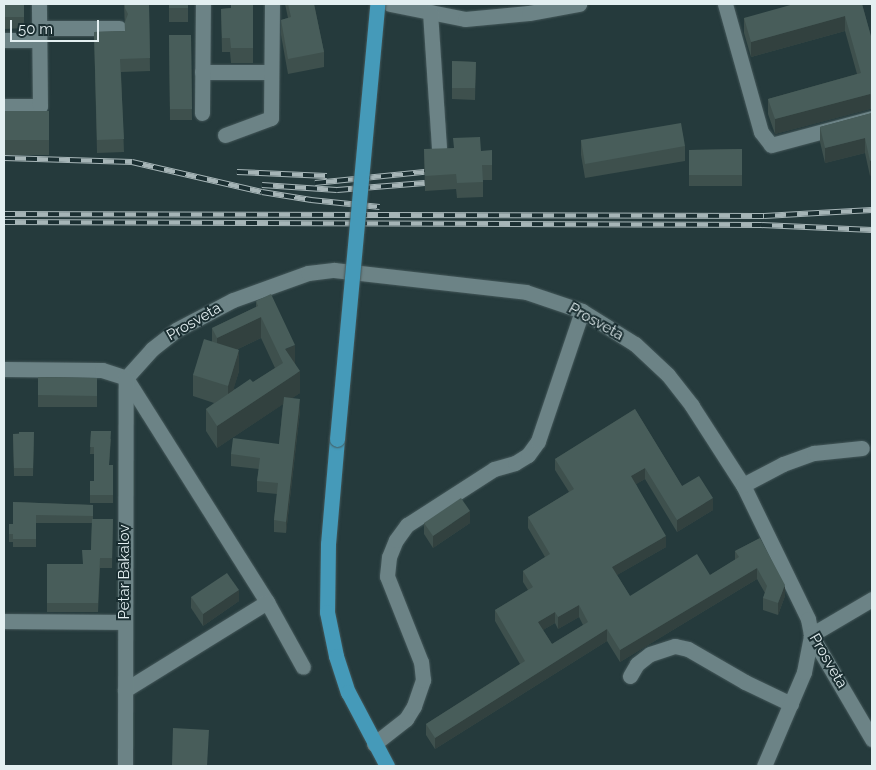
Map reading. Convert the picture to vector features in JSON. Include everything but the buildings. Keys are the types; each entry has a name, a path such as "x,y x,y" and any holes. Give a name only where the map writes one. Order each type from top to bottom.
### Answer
{"main road":[{"path":"377,4 328,544 328,612 336,656 348,692 387,766"}],"street":[{"path":"4,106 40,106 39,4"},
{"path":"202,113 203,4"},
{"path":"226,135 271,118 272,4"},
{"path":"390,4 465,19 529,13 579,4"},
{"path":"725,4 761,132 771,146 872,118"},
{"path":"430,12 439,148"},
{"path":"4,40 39,34 119,28"},
{"path":"202,72 271,72"},
{"name":"Prosveta","path":"126,378 152,349 176,330 232,300 308,273 334,270 526,292 582,311 635,344 668,375 692,406 742,485 808,619 811,634 868,720 872,739"},
{"path":"374,744 406,719 414,706 423,680 421,662 387,576 389,557 396,540 407,525 494,469 515,463 528,455 538,441 582,311"},
{"path":"4,369 102,370 126,378 267,602 302,667"},
{"name":"Petar Bakalov","path":"125,766 126,378"},
{"path":"742,485 783,464 814,453 862,448"},
{"path":"764,766 804,672 811,634 872,599"},
{"path":"125,690 267,602"},
{"path":"4,621 125,622"},
{"path":"630,676 637,664 650,654 675,646 688,649 745,682 791,704"}],"railway":[{"path":"4,158 132,162 262,192 311,200 380,207"},
{"path":"237,172 327,176"},
{"path":"315,183 424,172"},
{"path":"262,185 337,190 425,183"},
{"path":"4,214 764,216 872,210"},
{"path":"4,222 761,225 872,230"}]}
